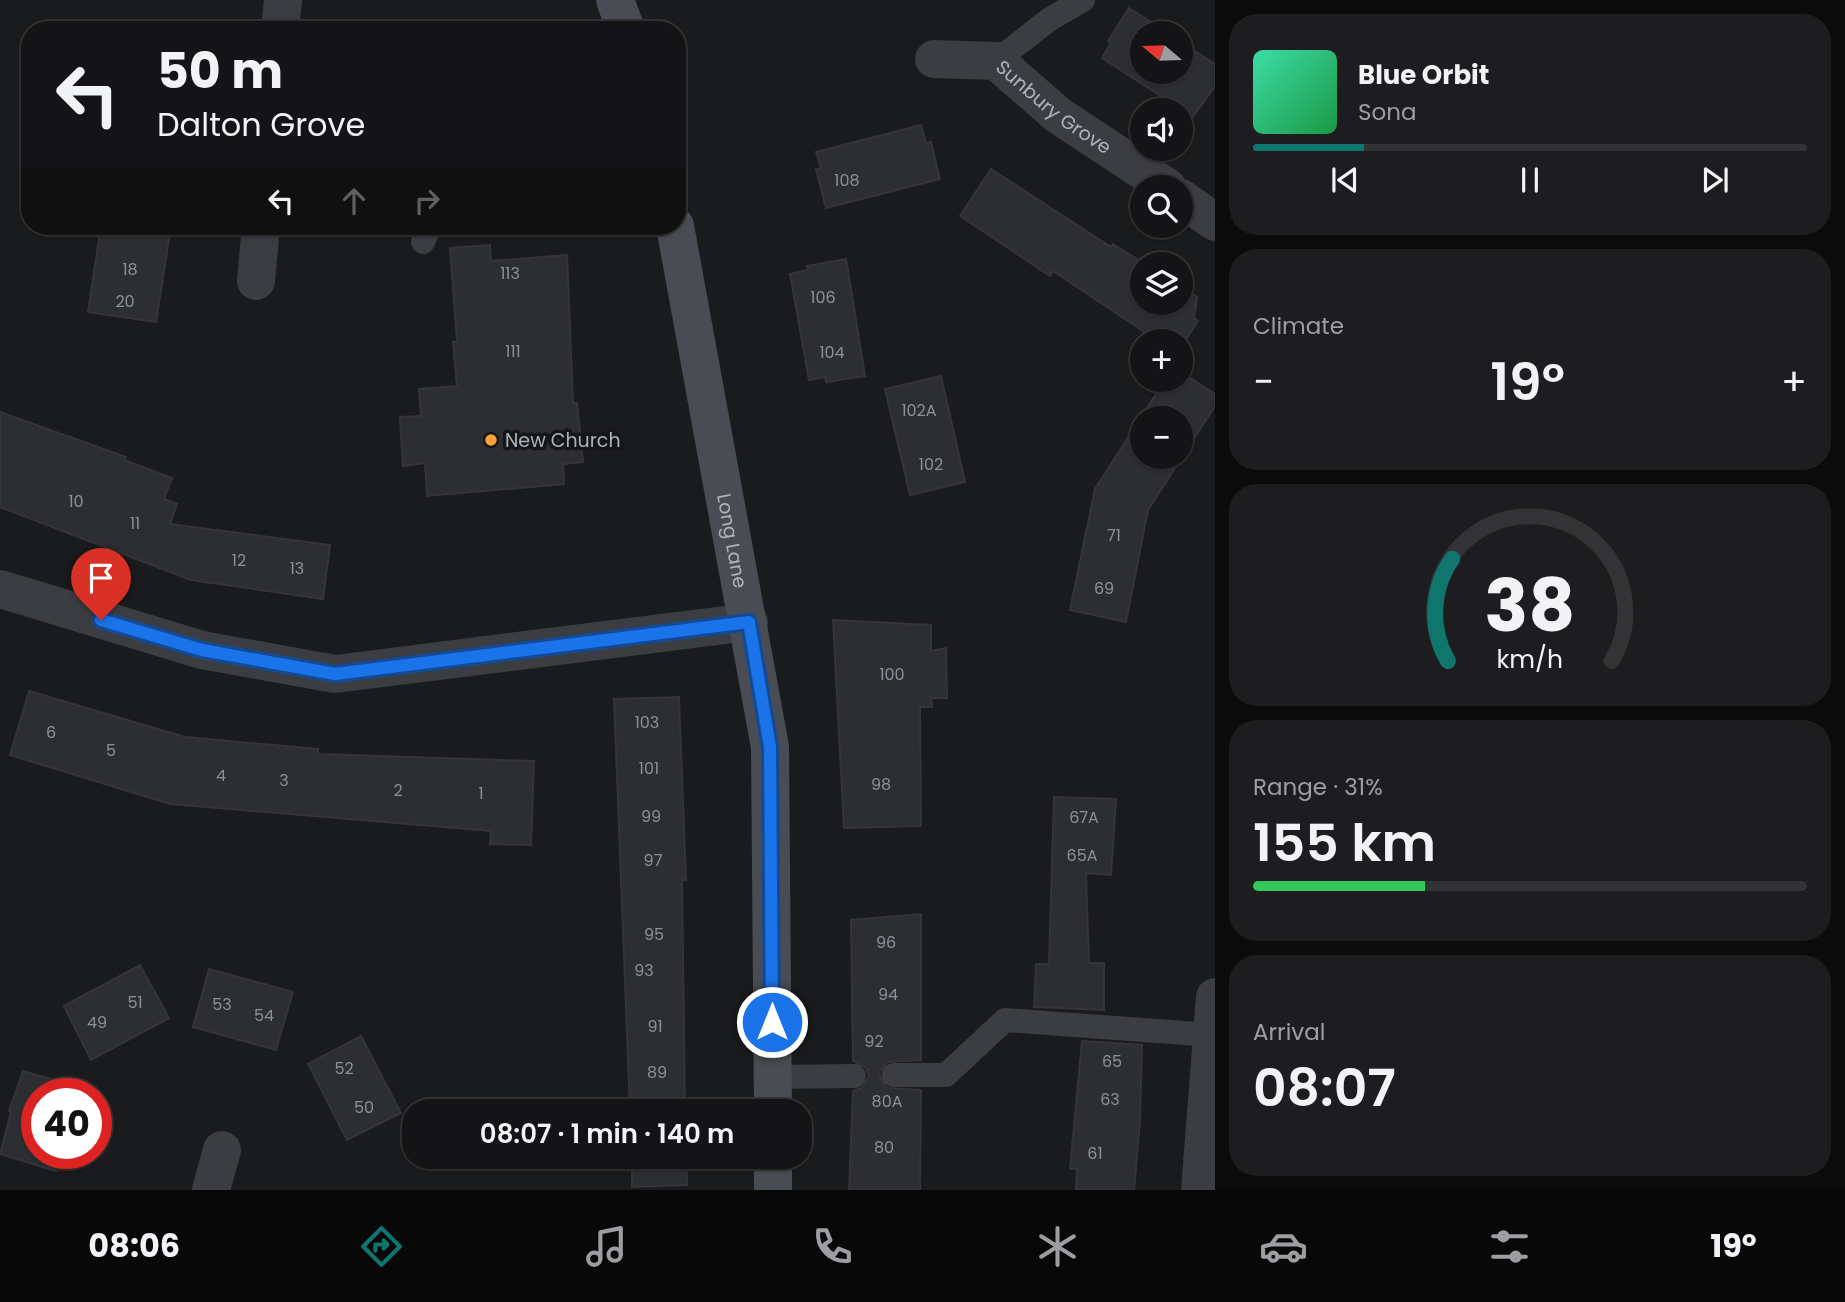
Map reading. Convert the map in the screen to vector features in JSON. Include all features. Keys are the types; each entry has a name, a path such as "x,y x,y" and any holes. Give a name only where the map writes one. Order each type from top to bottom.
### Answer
{"street":[{"path":"281,21 283,0"},
{"path":"615,0 623,21"},
{"name":"Sunbury Grove","path":"934,59 996,61 1058,115 1149,175"},
{"path":"1193,206 1215,222"},
{"path":"256,281 260,235"},
{"name":"Long Lane","path":"677,235 770,747 773,1094"},
{"path":"0,589 202,650 335,674 749,622"},
{"path":"1200,1190 1215,996"},
{"path":"211,1190 222,1150"},
{"path":"773,1169 773,1190"}],"lane":[{"path":"996,61 1050,19 1083,0"},
{"path":"894,1075 946,1075 1005,1020 1212,1035"},
{"path":"773,1094 854,1076"}],"building":[{"path":"1129,8 1149,21 1130,21 1130,76 1102,58 1111,43 1108,41"},
{"path":"1194,50 1215,64 1215,86 1193,117 1193,98 1164,98 1142,84 1194,84"},
{"path":"921,125 926,143 931,142 940,179 826,208 816,169 821,168 816,152"},
{"path":"991,169 1111,247 1113,244 1130,255 1130,315 1193,315 1193,294 1197,297 1194,318 1198,321 1193,329 1140,329 1053,271 1050,276 960,216"},
{"path":"100,235 170,235 156,322 88,312"},
{"path":"490,245 491,261 567,255 573,403 577,403 583,462 563,464 564,484 427,496 425,463 403,466 400,417 421,416 419,389 457,386 453,342 457,342 450,248"},
{"path":"846,259 865,376 826,382 825,377 809,380 790,274 808,270 807,266"},
{"path":"941,376 965,482 910,495 885,389"},
{"path":"1193,380 1215,394 1215,406 1193,440 1193,406 1148,406 1157,392 1193,392"},
{"path":"0,412 126,457 124,460 172,478 164,499 177,504 170,524 330,545 323,599 191,580 0,507"},
{"path":"1130,434 1130,469 1174,469 1148,510 1126,622 1070,610 1095,489"},
{"path":"833,620 931,625 931,651 946,648 947,698 931,698 932,707 920,707 921,826 844,828"},
{"path":"29,691 185,737 318,749 318,754 534,761 531,845 490,844 491,831 170,804 10,755"},
{"path":"679,697 686,880 682,880 685,1099 630,1099 614,699"},
{"path":"1054,797 1116,799 1111,875 1086,873 1089,963 1104,963 1104,1010 1034,1007 1036,964 1049,964"},
{"path":"921,914 921,1060 887,1062 879,1074 887,1088 921,1090 920,1190 849,1190 853,1091 862,1088 869,1076 866,1068 853,1061 851,920"},
{"path":"140,965 169,1018 91,1060 64,1006"},
{"path":"209,969 293,992 276,1050 193,1027"},
{"path":"361,1036 401,1113 347,1140 308,1064"},
{"path":"1082,1041 1142,1045 1134,1190 1076,1190 1077,1169 1070,1169"},
{"path":"23,1071 47,1078 21,1078 21,1160 0,1154 11,1112 9,1111"},
{"path":"632,1169 686,1169 687,1185 632,1187"}],"place":[{"name":"New Church","path":"491,440"}],"route":[{"path":"101,620 202,650 335,674 749,622 770,747 772,1022"}]}
